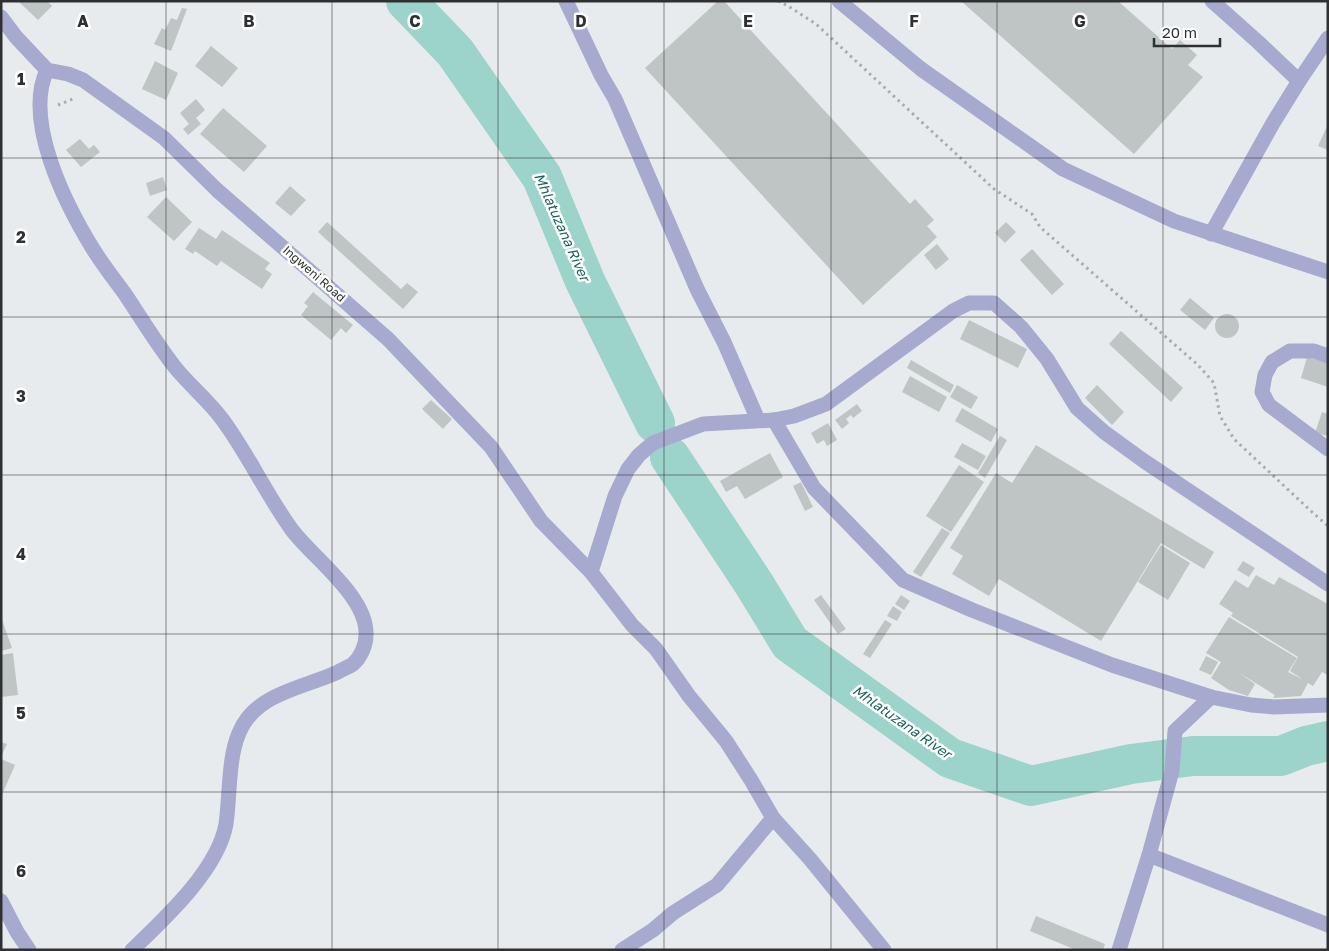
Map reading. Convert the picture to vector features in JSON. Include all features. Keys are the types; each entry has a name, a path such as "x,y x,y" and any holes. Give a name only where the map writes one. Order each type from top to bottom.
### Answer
{"street":[{"path":"566,1 600,75 615,99 697,289 724,342 758,420"},
{"path":"1212,1 1299,81"},
{"path":"845,4 921,69 1063,169 1174,221 1328,272"},
{"path":"1,17 16,37 47,70 43,78 39,100 47,150 68,203 93,249 155,342 176,369 222,418 293,530 347,589 363,616 366,633 363,649 353,665 270,699 250,714 239,732 234,750 225,828 212,859 170,912 132,950"},
{"path":"1211,234 1273,123 1328,38"},
{"name":"Ingweni Road","path":"47,70 68,74 83,80 164,138 217,190 388,339 491,447 541,521 591,572 632,625 656,649 689,696 726,741 773,818 816,866 884,950"},
{"path":"591,572 615,496 628,469 639,454 653,443 703,424 774,420 794,416 826,404 953,311 969,303 994,303 1021,327 1047,358 1077,408 1104,432 1328,584"},
{"path":"1328,356 1314,351 1290,351 1272,362 1264,375 1262,392 1269,405 1328,449"},
{"path":"774,420 814,488 903,580 972,610 1112,665 1211,697 1251,705 1274,707 1328,705"},
{"path":"1119,950 1149,854 1172,771 1175,731 1200,705 1211,697"},
{"path":"622,950 717,884 773,818"},
{"path":"1149,854 1328,925"},
{"path":"1,901 29,950"}],"path":[{"path":"778,1 816,24 994,188 1032,214 1040,227 1198,365 1214,383 1220,416 1234,439 1328,526"}],"building":[{"path":"18,1 47,1 52,6 38,20"},
{"path":"718,1 724,1 910,204 915,199 934,220 927,226 937,237 863,305 645,68"},
{"path":"961,1 1118,1 1172,49 1180,40 1197,55 1188,65 1203,77 1134,154"},
{"path":"182,8 187,9 171,51 154,44 162,28 165,30 171,18 177,20"},
{"path":"211,46 238,68 222,87 195,66"},
{"path":"155,61 178,73 166,100 142,89"},
{"path":"196,99 205,110 196,118 201,124 188,135 183,129 189,124 180,113"},
{"path":"223,108 267,146 244,172 200,134"},
{"path":"1328,124 1328,150 1318,146"},
{"path":"80,139 89,149 94,145 100,152 81,167 66,150"},
{"path":"163,177 167,190 150,196 146,183"},
{"path":"290,186 306,200 291,216 275,203"},
{"path":"166,197 192,222 174,241 147,217"},
{"path":"327,222 401,289 407,283 418,292 403,309 318,232"},
{"path":"1006,222 1016,232 1005,243 995,233"},
{"path":"199,228 216,239 222,230 270,263 265,269 272,274 262,289 221,261 217,266 195,251 193,254 185,249"},
{"path":"937,244 949,259 936,270 924,255"},
{"path":"1032,249 1064,284 1052,295 1020,260"},
{"path":"313,292 353,325 346,333 341,328 331,340 301,315 308,306 304,303"},
{"path":"1190,298 1214,318 1205,330 1180,310"},
{"path":"1227,314 1235,318 1239,326 1235,334 1227,338 1219,334 1215,326 1219,318"},
{"path":"969,320 1027,349 1018,368 960,339"},
{"path":"1121,331 1183,388 1171,402 1109,344"},
{"path":"1307,357 1328,363 1328,387 1301,378"},
{"path":"911,360 954,385 950,393 907,368"},
{"path":"910,376 947,397 939,412 902,392"},
{"path":"957,385 978,397 971,409 950,397"},
{"path":"1097,385 1124,412 1112,425 1085,398"},
{"path":"431,400 452,419 443,429 422,409"},
{"path":"857,404 862,411 853,418 851,415 846,419 849,423 842,429 835,420"},
{"path":"962,408 998,429 991,442 955,421"},
{"path":"1322,412 1328,414 1328,436 1315,433"},
{"path":"828,423 837,440 827,446 824,440 817,444 811,433"},
{"path":"1000,436 1007,440 985,478 978,473"},
{"path":"962,443 986,456 978,470 954,457"},
{"path":"1036,445 1214,552 1204,569 1161,543 1101,641 999,579 989,596 952,574 963,556 950,548 996,473 1012,483"},
{"path":"770,453 783,477 745,499 737,486 726,492 720,481"},
{"path":"959,465 984,482 951,532 926,516"},
{"path":"801,482 813,507 805,511 793,486"},
{"path":"942,528 950,533 921,577 913,572"},
{"path":"1161,545 1190,563 1168,600 1138,582"},
{"path":"1243,561 1255,568 1249,577 1237,570"},
{"path":"1256,575 1274,585 1279,577 1328,604 1328,675 1322,672 1313,686 1308,683 1301,696 1273,698 1275,695 1238,672 1255,684 1248,696 1229,690 1211,678 1221,662 1206,653 1229,617 1297,658 1288,672 1302,679 1290,671 1298,657 1231,616 1233,613 1219,604 1235,580 1248,588"},
{"path":"821,595 846,629 838,634 814,600"},
{"path":"901,595 910,601 904,610 895,604"},
{"path":"893,606 902,612 897,621 887,616"},
{"path":"1,617 12,648 1,651"},
{"path":"885,620 892,624 870,658 863,654"},
{"path":"13,653 18,695 1,697 1,655"},
{"path":"1206,656 1218,662 1211,675 1199,670"},
{"path":"1,742 7,744 1,757"},
{"path":"1,759 15,765 1,797"},
{"path":"1036,916 1105,944 1103,950 1076,950 1030,931"}],"waterway":[{"name":"Mhlatuzana River","path":"406,1 455,52 542,177 585,281 655,423"},
{"name":"Mhlatuzana River","path":"670,457 754,584 790,643 950,758 1031,786 1131,764 1193,756 1281,756 1306,746 1328,741"}]}
